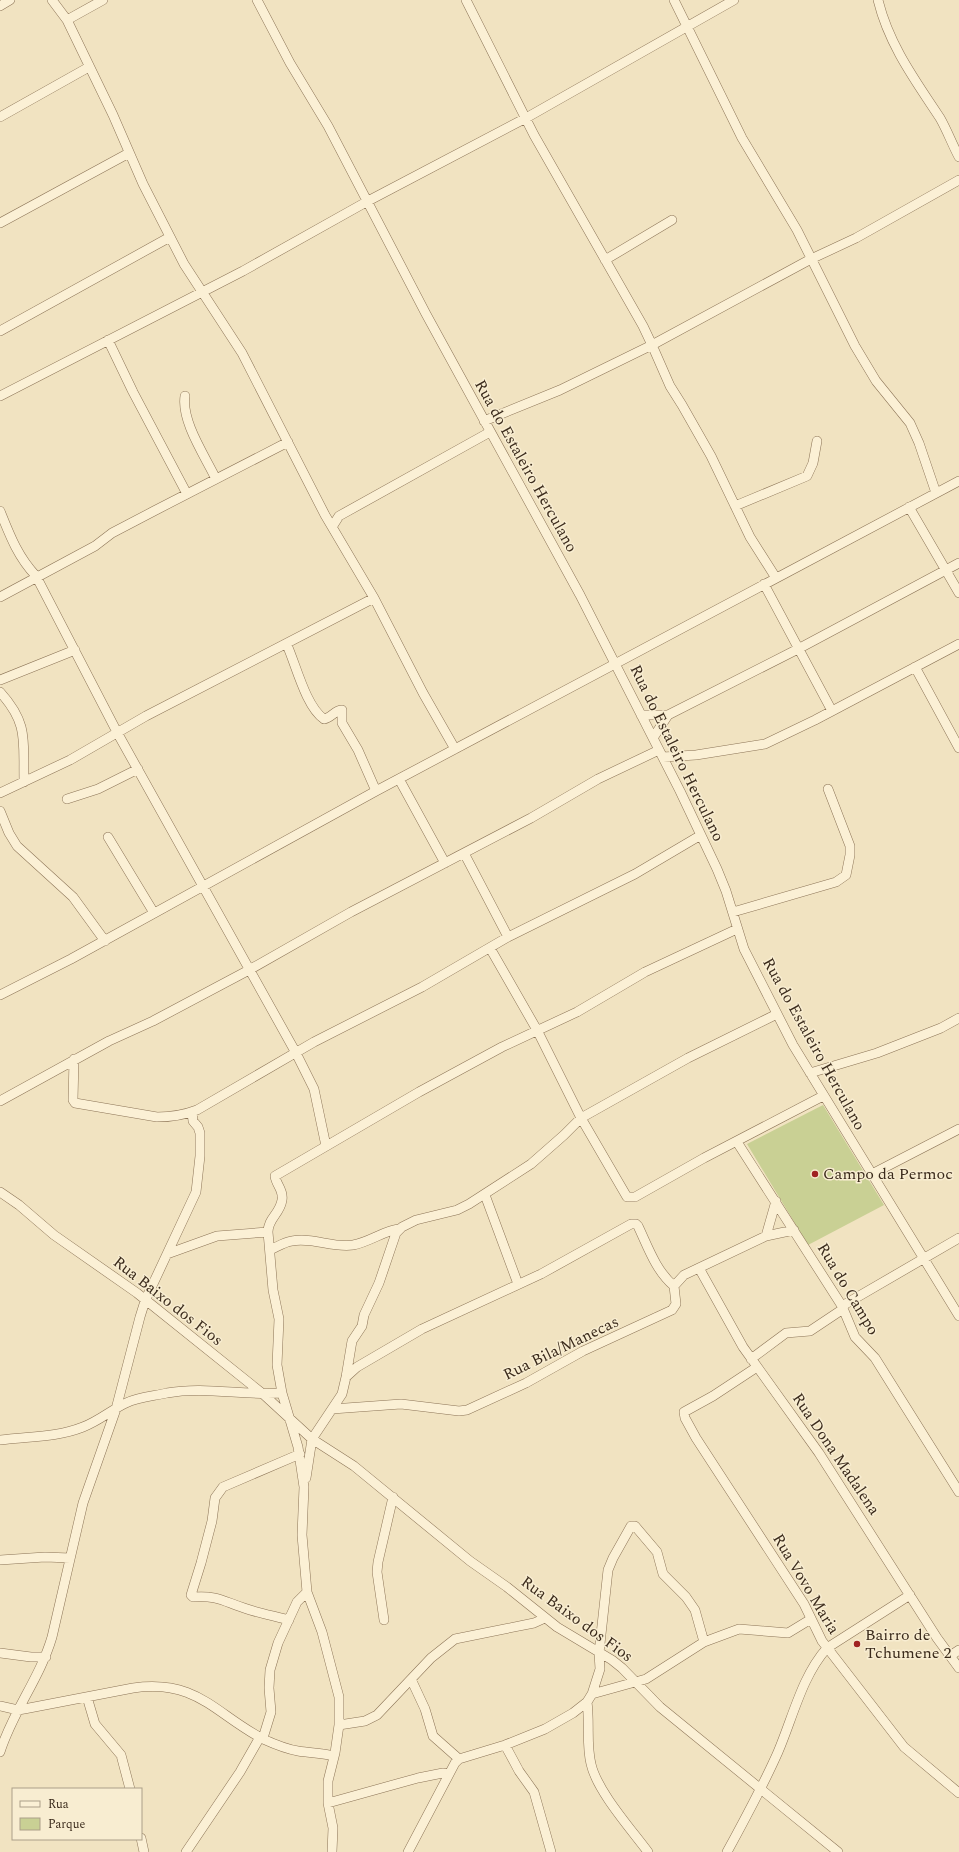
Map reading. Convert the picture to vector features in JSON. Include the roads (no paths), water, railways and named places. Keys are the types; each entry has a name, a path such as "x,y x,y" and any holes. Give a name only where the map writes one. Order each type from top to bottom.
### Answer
{"street":[{"path":"0,6 10,0"},
{"path":"52,0 67,20 170,237 202,292 242,353 325,515 374,598 423,693 455,749"},
{"path":"67,20 103,0"},
{"name":"Rua do Estaleiro Herculano","path":"257,0 290,63 311,97 368,201 376,220 616,663 717,869 733,912 744,949 777,1014 823,1096 959,1316"},
{"path":"466,0 534,135 652,345 670,386 711,456 750,537 776,578"},
{"path":"674,0 742,138 797,230 866,364 876,381 910,423 919,443 936,493"},
{"path":"0,396 243,271 368,201 526,118 734,0"},
{"path":"878,0 887,30 903,62 941,120 959,156"},
{"path":"0,117 89,67"},
{"path":"0,223 129,153"},
{"path":"484,421 560,390 652,345 811,258 856,238 959,180"},
{"path":"605,260 672,220"},
{"path":"0,331 170,237"},
{"path":"108,340 133,392 187,494"},
{"path":"184,396 187,423 216,479"},
{"path":"332,527 339,516 490,432"},
{"path":"0,597 36,576 94,546 112,533 288,442"},
{"path":"735,506 807,476 813,463 816,442"},
{"path":"0,995 34,979 105,941 376,791 959,481"},
{"path":"910,507 959,593"},
{"path":"0,511 9,535 19,555 36,576 118,734 296,1053 314,1089 326,1146"},
{"path":"325,515 339,516"},
{"path":"641,715 668,715 798,649 959,563"},
{"path":"764,584 832,711"},
{"path":"0,794 70,760 153,713 287,645 374,598"},
{"path":"0,1101 74,1059 153,1021 249,970 351,912 464,853 598,779 661,754 696,755 765,744 832,711 959,644"},
{"path":"287,645 308,697 320,716 327,719 338,711 342,710 342,723 358,750 376,791"},
{"path":"0,680 75,650"},
{"path":"915,668 959,748"},
{"path":"0,692 13,706 22,728 24,782"},
{"path":"653,738 668,715"},
{"path":"67,799 98,789 138,769"},
{"path":"399,779 445,863"},
{"path":"733,912 836,882 846,875 850,855 850,846 828,789"},
{"path":"0,811 9,833 17,846 73,897 105,941"},
{"path":"74,1059 73,1100 75,1103 157,1117 170,1117 192,1112 296,1053 422,987 508,937 635,874 701,835"},
{"path":"108,837 154,913"},
{"path":"464,853 508,937"},
{"path":"304,1486 300,1454 282,1393 276,1360 279,1319 273,1290 268,1224 281,1206 282,1190 276,1182 276,1174 419,1092 537,1030 577,1012 645,972 738,929"},
{"path":"490,948 537,1030 581,1118 620,1188 627,1197 635,1197 823,1096"},
{"path":"332,1852 333,1828 328,1803 328,1781 339,1725 339,1697 322,1632 307,1592 302,1535 304,1486 312,1439 342,1394 352,1341 362,1326 364,1315 379,1283 396,1233 416,1220 461,1209 531,1164 581,1118 688,1058 777,1014"},
{"path":"810,1073 877,1053 941,1028 959,1018"},
{"path":"0,1752 6,1733 46,1657 83,1503 116,1409 145,1301 188,1211 197,1187 200,1156 200,1133 198,1127 193,1121 192,1112"},
{"path":"872,1174 959,1129"},
{"name":"Rua do Campo","path":"737,1142 776,1200 842,1307 855,1337 875,1358 959,1492"},
{"name":"Rua Baixo dos Fios","path":"0,1192 19,1205 54,1235 112,1274 263,1394 312,1439 354,1466 470,1561 508,1587 545,1618 572,1637 612,1660 660,1707 838,1852"},
{"path":"484,1195 518,1284"},
{"path":"766,1236 776,1200"},
{"path":"346,1377 358,1367 422,1329 541,1274 634,1224 638,1226 664,1277 674,1286 684,1275 766,1236 794,1230"},
{"path":"270,1250 286,1242 297,1240 311,1240 337,1245 354,1244 371,1240 393,1230 399,1230"},
{"path":"167,1254 217,1236 268,1232"},
{"path":"751,1358 790,1331 810,1331 842,1307 959,1238"},
{"name":"Rua Dona Madalena","path":"699,1268 716,1300 751,1358 824,1460 910,1595 959,1668"},
{"name":"Rua Bila/Manecas","path":"332,1409 401,1404 459,1411 479,1406 539,1376 583,1351 672,1310 676,1304 674,1286"},
{"name":"Rua Vovo Maria","path":"757,1366 713,1396 684,1412 684,1415 696,1438 804,1604 827,1648 904,1747 959,1793"},
{"path":"0,1440 23,1437 44,1437 62,1433 84,1427 127,1402 184,1391 224,1390 263,1394 282,1393"},
{"path":"320,1427 329,1449"},
{"path":"289,1620 245,1608 218,1597 193,1597 191,1595 212,1520 215,1498 219,1491 223,1487 300,1454"},
{"path":"384,1620 377,1566 393,1497"},
{"path":"408,1852 449,1774 459,1759 505,1745 545,1729 564,1719 587,1702 592,1694 600,1669 599,1653 608,1570 630,1528 634,1525 657,1552 663,1574 686,1597 695,1610 704,1642"},
{"path":"0,1560 45,1557 70,1558"},
{"path":"186,1852 262,1738 271,1712 269,1688 270,1670 278,1643 297,1602 307,1592"},
{"path":"727,1852 775,1760 810,1673 827,1648 910,1595"},
{"path":"339,1725 365,1721 372,1717 442,1648 457,1638 534,1623 545,1618"},
{"path":"592,1694 646,1679 704,1642 739,1629 788,1633 811,1619"},
{"path":"950,1656 959,1650"},
{"path":"0,1653 31,1657 46,1657"},
{"path":"600,1669 612,1660"},
{"path":"411,1679 425,1709 433,1736 459,1759"},
{"path":"0,1706 18,1710 87,1698 142,1686 152,1685 172,1687 208,1702 229,1718 262,1738 296,1751 334,1756"},
{"path":"87,1698 95,1724 121,1755 130,1788"},
{"path":"587,1702 589,1716 588,1743 591,1766 605,1795 648,1852"},
{"path":"505,1745 519,1771 534,1792 551,1852"},
{"path":"328,1803 418,1778 443,1773 449,1774"},
{"path":"141,1840 144,1852"}],"place":[{"name":"Campo da Permoc","path":"815,1174"},
{"name":"Bairro de Tchumene 2","path":"857,1644"}]}
